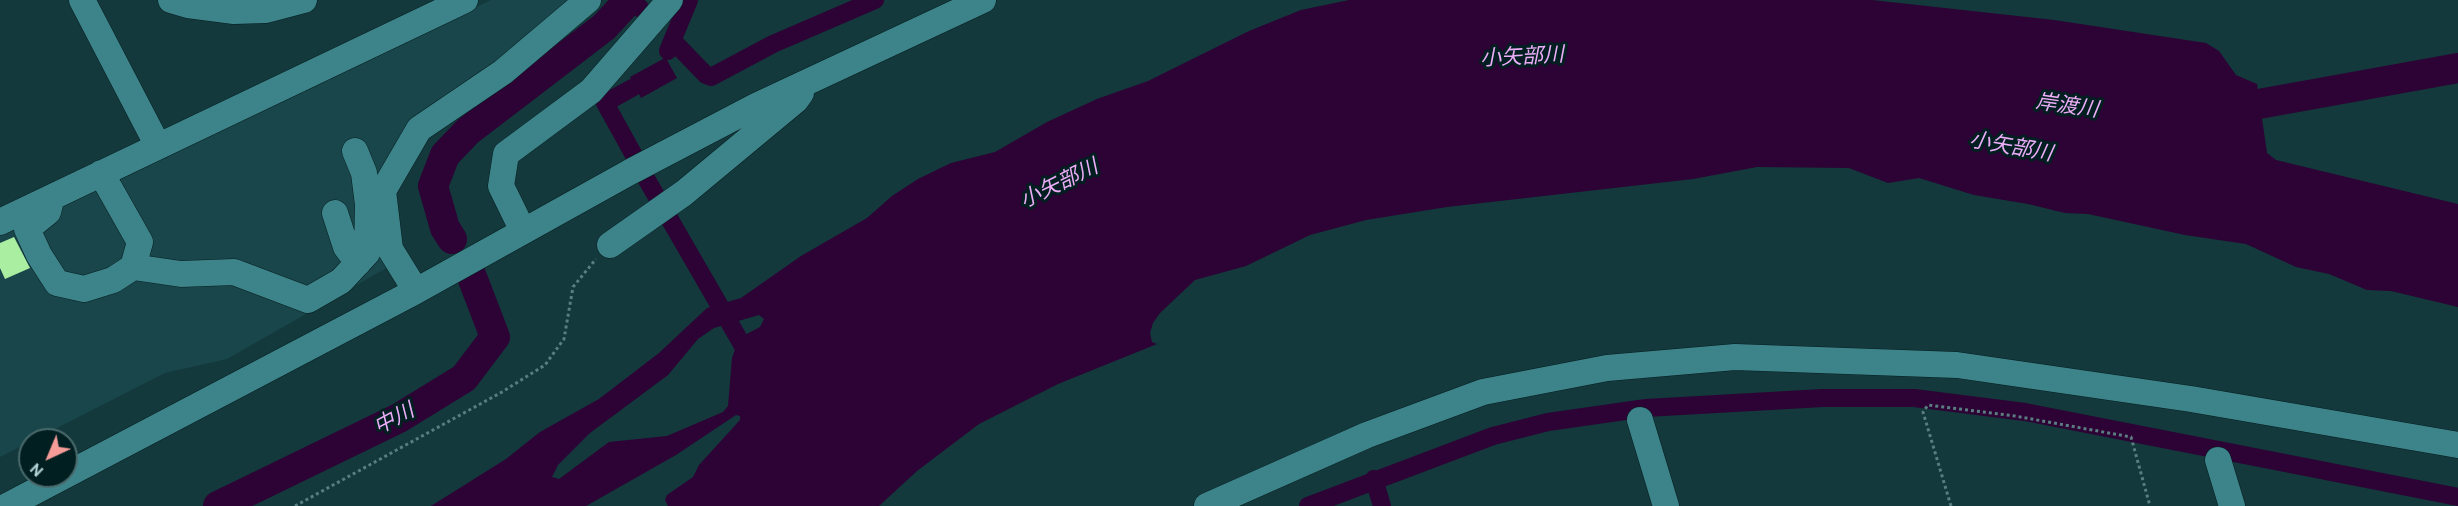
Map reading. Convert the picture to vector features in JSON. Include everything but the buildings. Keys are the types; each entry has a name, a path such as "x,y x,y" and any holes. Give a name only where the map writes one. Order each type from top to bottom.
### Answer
{"street":[{"path":"82,0 158,146"},
{"path":"171,0 188,5 266,10 304,0"},
{"path":"0,222 465,0"},
{"path":"417,291 390,249 383,191 419,129 503,72 588,0"},
{"path":"523,231 501,186 506,154 591,91 670,0"},
{"path":"8,506 417,291 630,172 808,82 983,0"},
{"path":"610,245 640,221 684,193 795,100 808,82"},
{"path":"52,197 48,212 27,229 39,255 57,283 84,289 113,280 134,267 181,274 234,272 308,300 341,281 367,253 369,226 364,173 355,151"},
{"path":"101,173 140,242 134,267"},
{"path":"335,213 346,247 358,263"},
{"path":"1206,506 1366,435 1483,392 1607,368 1735,357 1957,365 2191,399 2458,445"},
{"path":"1640,420 1666,506"},
{"path":"2218,460 2232,506"}],"path":[{"path":"295,506 502,392 545,364 564,339 573,287 588,266 610,245"},
{"path":"1951,506 1923,412 1928,405 2015,416 2131,437 2150,506"}],"shaded area":[{"path":"491,0 576,0 397,145 390,266 227,359 165,373 57,428 18,428 18,448 0,457 0,231"}],"water":[{"name":"小矢部川","path":"1349,0 1872,0 2054,20 2206,43 2219,51 2236,75 2257,84 2267,153 2276,160 2458,204 2458,307 2391,291 2367,290 2329,274 2296,267 2246,244 2185,235 2088,214 2065,213 1974,195 1919,178 1888,183 1849,168 1757,167 1693,179 1447,207 1366,220 1310,235 1246,266 1195,280 1160,313 1153,323 1150,333 1152,342 1157,344 1058,384 979,424 917,471 879,506 668,506 665,500 667,495 693,477 699,465 740,420 740,416 736,415 676,455 586,506 431,506 506,459 540,432 599,399 659,353 707,308 741,298 801,256 867,218 892,196 918,179 951,163 995,152 1047,122 1097,99 1148,81 1249,31 1301,10","holes":["759,315 764,319 760,327 739,338 732,358 728,406 723,412 667,436 609,442 559,479 552,477 558,465 590,433 668,375 698,339 714,328"]},
{"path":"666,50 671,52 667,60 677,78 641,98 638,92 635,94 629,83 632,81 630,77 663,59"}],"waterway":[{"name":"中川","path":"452,239 445,228 433,186 445,155 468,131 604,27 629,0"},
{"path":"632,0 641,9"},
{"path":"668,51 689,0"},
{"path":"675,43 706,75 711,77 773,44 875,0"},
{"name":"岸渡川","path":"2220,111 2458,68"},
{"path":"632,88 605,103 636,159"},
{"path":"647,180 751,360"},
{"name":"中川","path":"218,506 399,418 464,378 495,337 472,277"},
{"path":"1308,506 1493,436 1548,422 1646,408 1823,398 1914,398 2025,412 2458,497"},
{"path":"1374,479 1382,506"}]}
